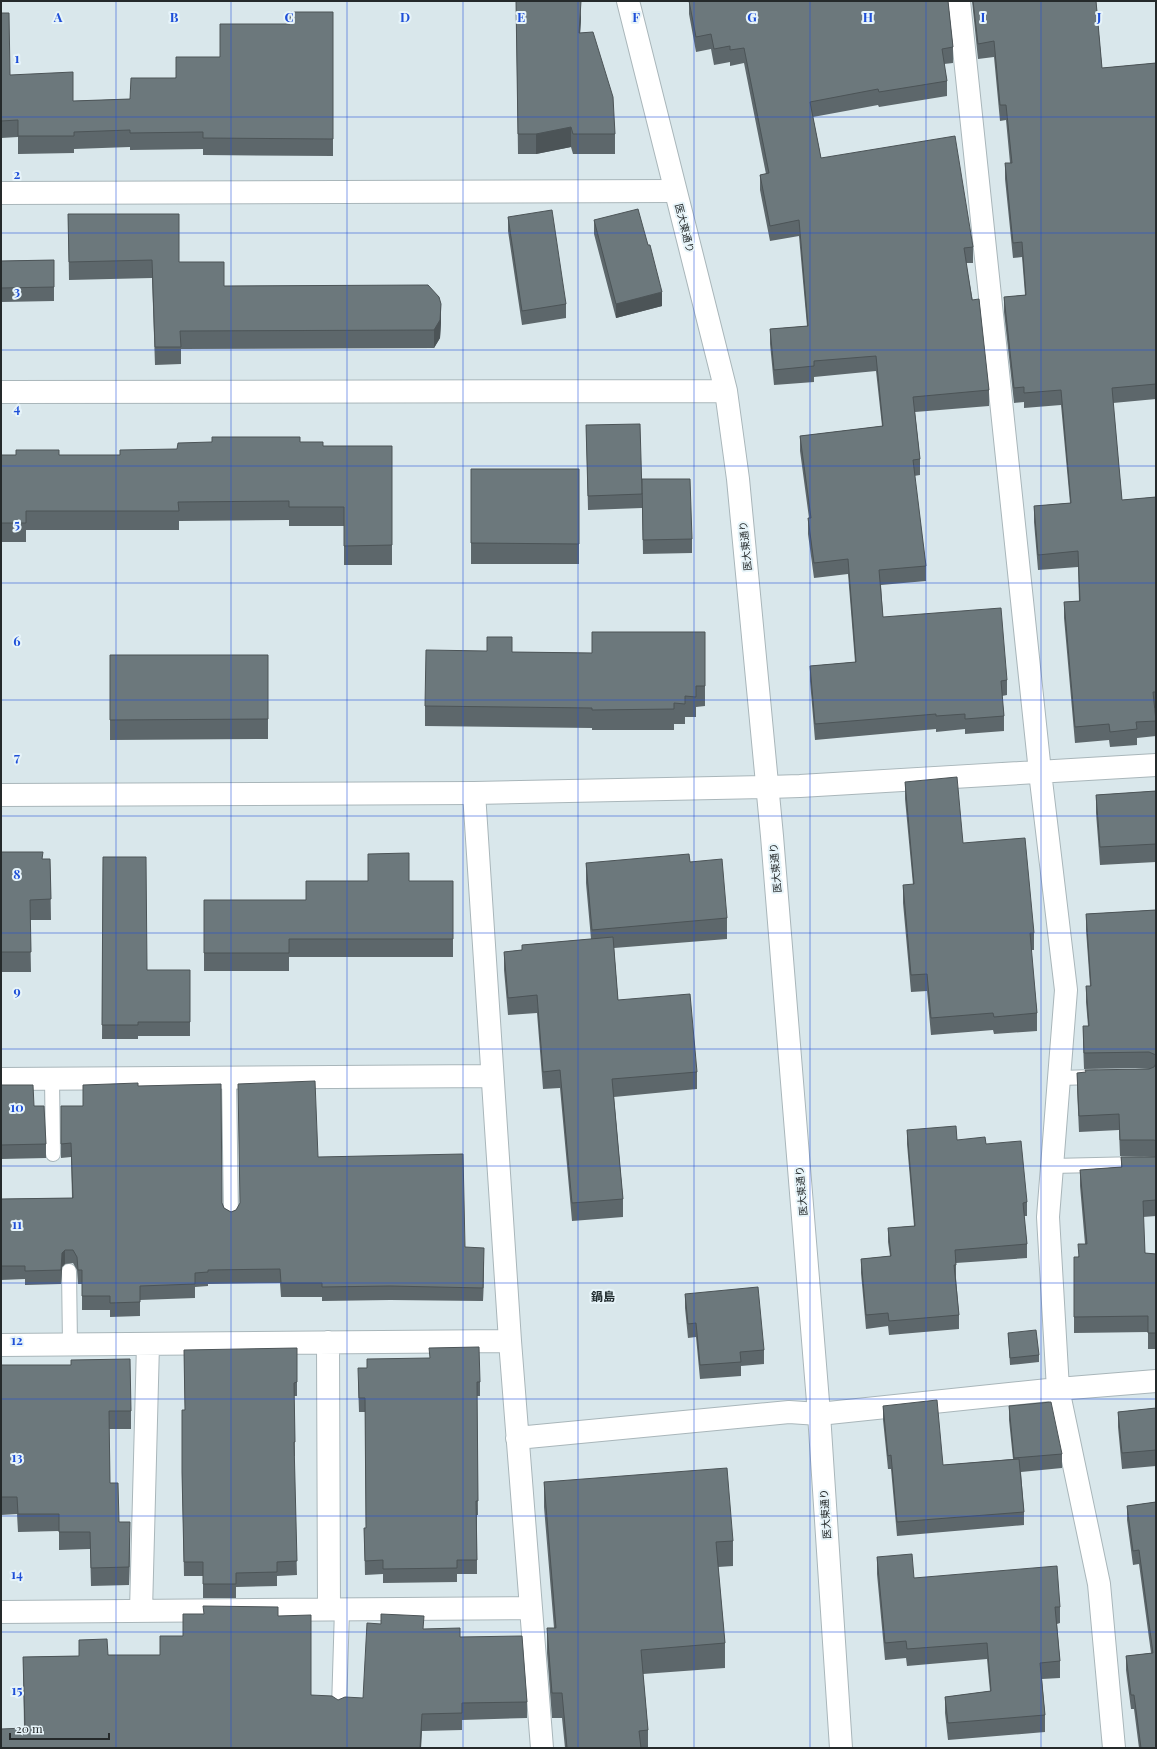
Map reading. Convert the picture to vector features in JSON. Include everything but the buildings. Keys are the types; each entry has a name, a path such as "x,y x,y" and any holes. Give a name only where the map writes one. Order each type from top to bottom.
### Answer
{"street":[{"name":"医大東通り","path":"628,1 726,391 738,479 768,787 819,1414 841,1748"},
{"path":"960,1 1040,772 1066,990 1048,1217 1058,1389 1099,1584 1114,1748"},
{"path":"1,193 675,191"},
{"path":"1,392 726,391"},
{"path":"1,795 474,793 768,787 1156,765"},
{"path":"474,793 491,1076 517,1438 542,1748"},
{"path":"1,1079 491,1076"},
{"path":"1,1345 510,1341"},
{"path":"328,1342 335,1609"},
{"path":"141,1611 148,1344"},
{"path":"517,1438 789,1412 819,1414 1058,1389 1156,1381"},
{"path":"1,1612 530,1608"}],"lane":[{"path":"1059,1078 1112,1076"},
{"path":"229,1078 231,1217"},
{"path":"52,1079 53,1154"},
{"path":"1052,1166 1154,1164"},
{"path":"69,1271 70,1344"},
{"path":"335,1609 340,1708"}],"district":[{"name":"鍋島","path":"603,1296"}]}
